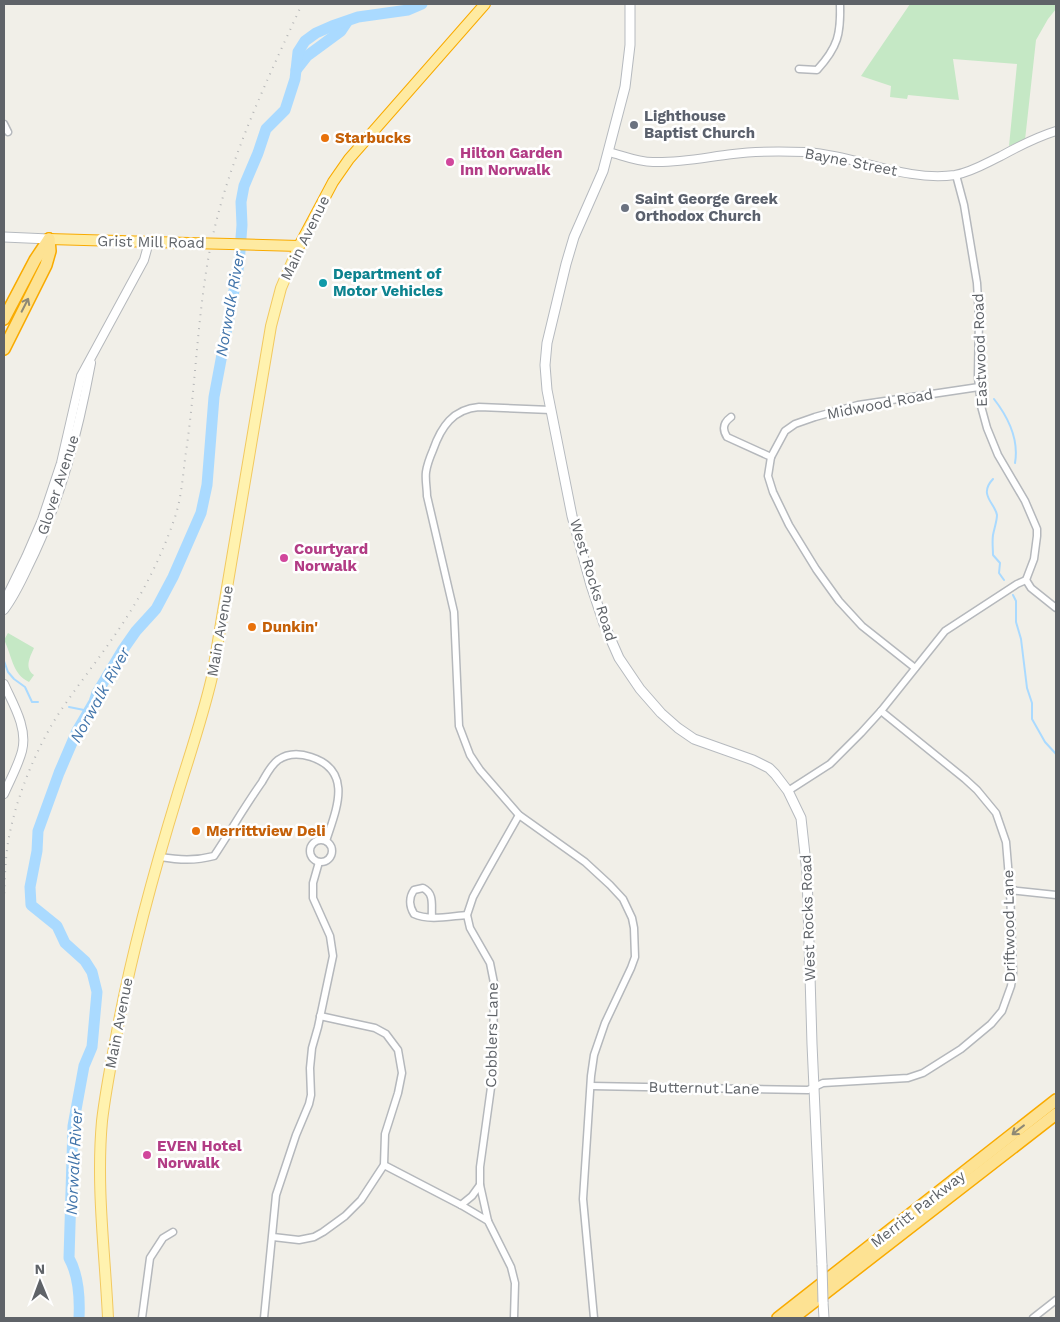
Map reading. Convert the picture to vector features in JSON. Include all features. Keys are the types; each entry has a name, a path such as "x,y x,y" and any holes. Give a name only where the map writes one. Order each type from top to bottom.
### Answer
{"highway":[{"name":"Main Avenue","path":"299,246 333,182 349,159 485,4"},
{"name":"Grist Mill Road","path":"49,239 299,246"},
{"path":"4,319 35,260 49,239"},
{"path":"4,349 46,265 50,251 49,239"},
{"name":"Merritt Parkway","path":"778,1318 1056,1100"},
{"name":"Merritt Parkway","path":"793,1318 1056,1114"}],"main road":[{"name":"West Rocks Road","path":"630,4 631,22 628,71 609,152 603,171 574,237 550,325 545,365 547,390 572,516 591,585 604,624 619,658 640,689 661,713 678,728 694,739 762,764 775,774 788,791 801,818 805,849 824,1318"},
{"name":"Grist Mill Road","path":"4,237 49,239"},
{"name":"Main Avenue","path":"108,1318 101,1189 102,1122 108,1080 126,983 145,907 201,721 212,677 271,326 281,288 299,246"}],"street":[{"path":"799,70 817,70 831,53 838,39 841,25 840,4"},
{"path":"4,124 8,132"},
{"name":"Bayne Street","path":"609,152 637,160 659,162 745,152 805,152 838,156 895,171 927,175 956,175 976,168 1025,143 1056,131"},
{"name":"Eastwood Road","path":"956,175 964,204 977,283 979,317 978,387 981,406 987,428 998,455 1025,501 1037,529 1038,536 1034,559 1026,580"},
{"name":"Glover Avenue","path":"4,606 42,520 61,463 82,376 144,260 149,242"},
{"name":"Glover Avenue","path":"4,610 12,600 32,560 61,485 85,396 93,354"},
{"name":"Midwood Road","path":"770,457 785,431 795,424 815,417 858,405 978,387"},
{"path":"551,410 479,407 468,408 452,418 439,434 426,471 427,496 454,612 458,719 461,733 470,755 480,770 519,815 599,873 623,899 632,918 635,936 635,957 605,1023 596,1050 591,1076 583,1199 594,1318"},
{"path":"731,417 724,426 724,432 727,437 770,457 768,476 773,492 789,525 816,569 839,601 862,626 914,668"},
{"path":"788,791 830,764 861,733 945,631 1026,580 1032,588 1056,608"},
{"path":"4,684 18,714 23,740 18,762 4,794"},
{"name":"Driftwood Lane","path":"815,1086 823,1083 908,1078 923,1073 961,1048 991,1024 1002,1011 1011,986 1013,972 1006,842 996,813 965,779 881,711"},
{"path":"160,857 201,860 214,856 241,811 276,761 293,754 302,754 318,759 332,770 337,779 340,787 339,796 326,841"},
{"path":"432,917 432,897 430,893 423,888 414,890 411,894 410,903 414,914 432,917 467,915 473,897 519,815"},
{"path":"320,840 326,841 331,845 332,854 327,860 318,861 310,852 312,846 320,840"},
{"path":"264,1318 276,1195 309,1104 312,1048 333,956 330,936 313,898 318,861"},
{"path":"1010,890 1056,895"},
{"name":"Cobblers Lane","path":"467,915 470,928 490,963 494,983 493,1073 480,1166 480,1185 488,1221 511,1267 515,1283 514,1318"},
{"path":"273,1237 299,1240 314,1237 324,1232 345,1216 361,1200 384,1165 385,1134 398,1093 402,1073 398,1050 386,1034 375,1028 320,1016"},
{"name":"Butternut Lane","path":"591,1086 808,1090 815,1086"},
{"path":"384,1165 488,1221"},
{"path":"461,1205 472,1196 480,1185"},
{"path":"142,1318 150,1258 163,1238 172,1232"},
{"path":"1033,1318 1056,1300"}],"green space":[{"path":"910,4 1056,4 1056,9 1036,40 1025,140 1009,146 1017,64 953,59 959,100 908,95 907,99 890,97 891,86 861,76"},
{"path":"8,633 34,648 29,669 34,675 29,682 23,679 13,664 4,640"}],"waterway":[{"name":"Norwalk River","path":"79,1318 78,1287 75,1272 69,1258 73,1126 84,1066 92,1047 97,992 92,972 85,961 65,943 57,926 31,905 30,887 37,851 38,831 59,773 77,731 122,651 136,631 156,609 173,577 201,513 207,485 214,397 239,264 242,225 241,202 244,186 266,129 285,110 295,79 298,52 305,41 316,33 332,26 358,17 408,10 422,4"},
{"name":"Norwalk River","path":"296,70 307,56 341,31 347,22"},
{"path":"994,399 1004,413 1014,437 1015,463"},
{"path":"993,479 987,490 997,515 993,538 993,555 1000,563 999,573 1004,580"},
{"path":"1013,595 1016,601 1016,622 1021,639 1027,688 1032,703 1032,719 1045,742 1056,754"},
{"path":"4,661 8,672 25,687 32,702 38,702"},
{"path":"69,707 89,711"}],"railway":[{"path":"4,900 8,840 17,803 33,761 54,721 103,652 139,596 156,564 176,514 189,429 207,266 214,232 233,165 245,132 302,4"}],"place":[{"name":"Lighthouse Baptist Church","path":"634,125"},
{"name":"Starbucks","path":"325,138"},
{"name":"Hilton Garden Inn Norwalk","path":"450,162"},
{"name":"Saint George Greek Orthodox Church","path":"625,208"},
{"name":"Department of Motor Vehicles","path":"323,283"},
{"name":"Courtyard Norwalk","path":"284,558"},
{"name":"Dunkin'","path":"252,627"},
{"name":"Merrittview Deli","path":"196,831"},
{"name":"EVEN Hotel Norwalk","path":"147,1155"}]}
